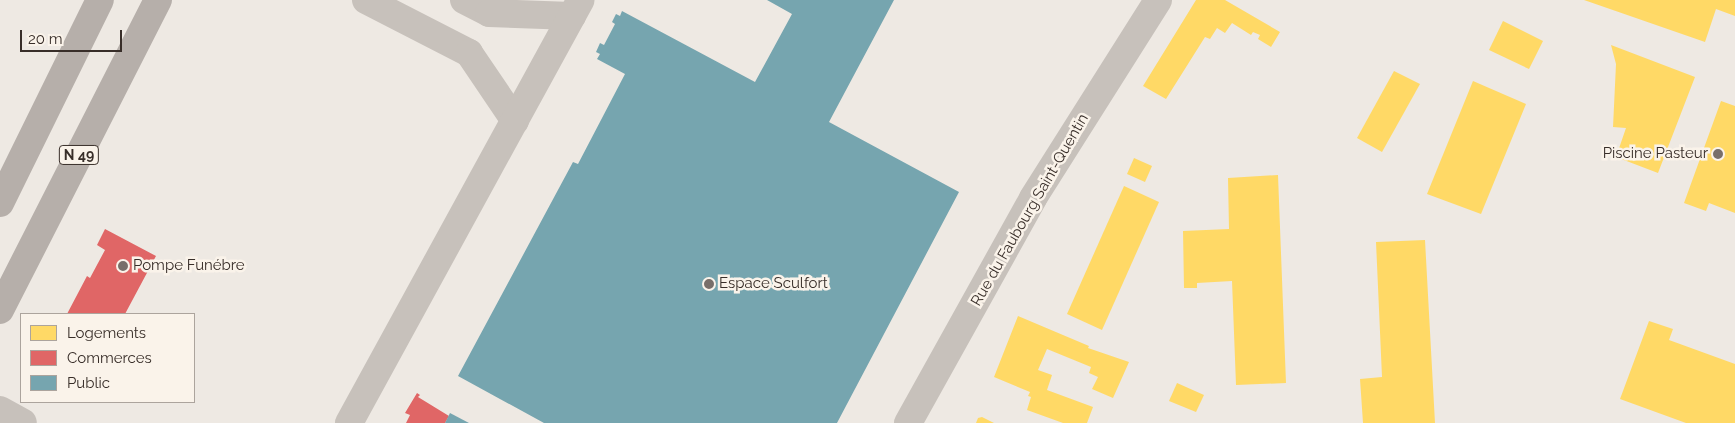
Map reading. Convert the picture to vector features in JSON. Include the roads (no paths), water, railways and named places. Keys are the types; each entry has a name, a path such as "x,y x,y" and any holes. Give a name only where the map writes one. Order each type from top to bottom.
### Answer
{"main road":[{"path":"0,203 100,0"},
{"name":"N 49","path":"0,310 158,0"}],"street":[{"path":"366,0 469,53 515,121"},
{"path":"464,0 489,13 577,8"},
{"name":"Rue du Faubourg Saint-Quentin","path":"908,423 1033,198 1158,0"},
{"path":"350,423 577,8"},
{"path":"0,410 23,423"}],"place":[{"name":"Piscine Pasteur","path":"1718,154"},
{"name":"Pompe Funébre","path":"123,266"},
{"name":"Espace Sculfort","path":"709,284"}]}
